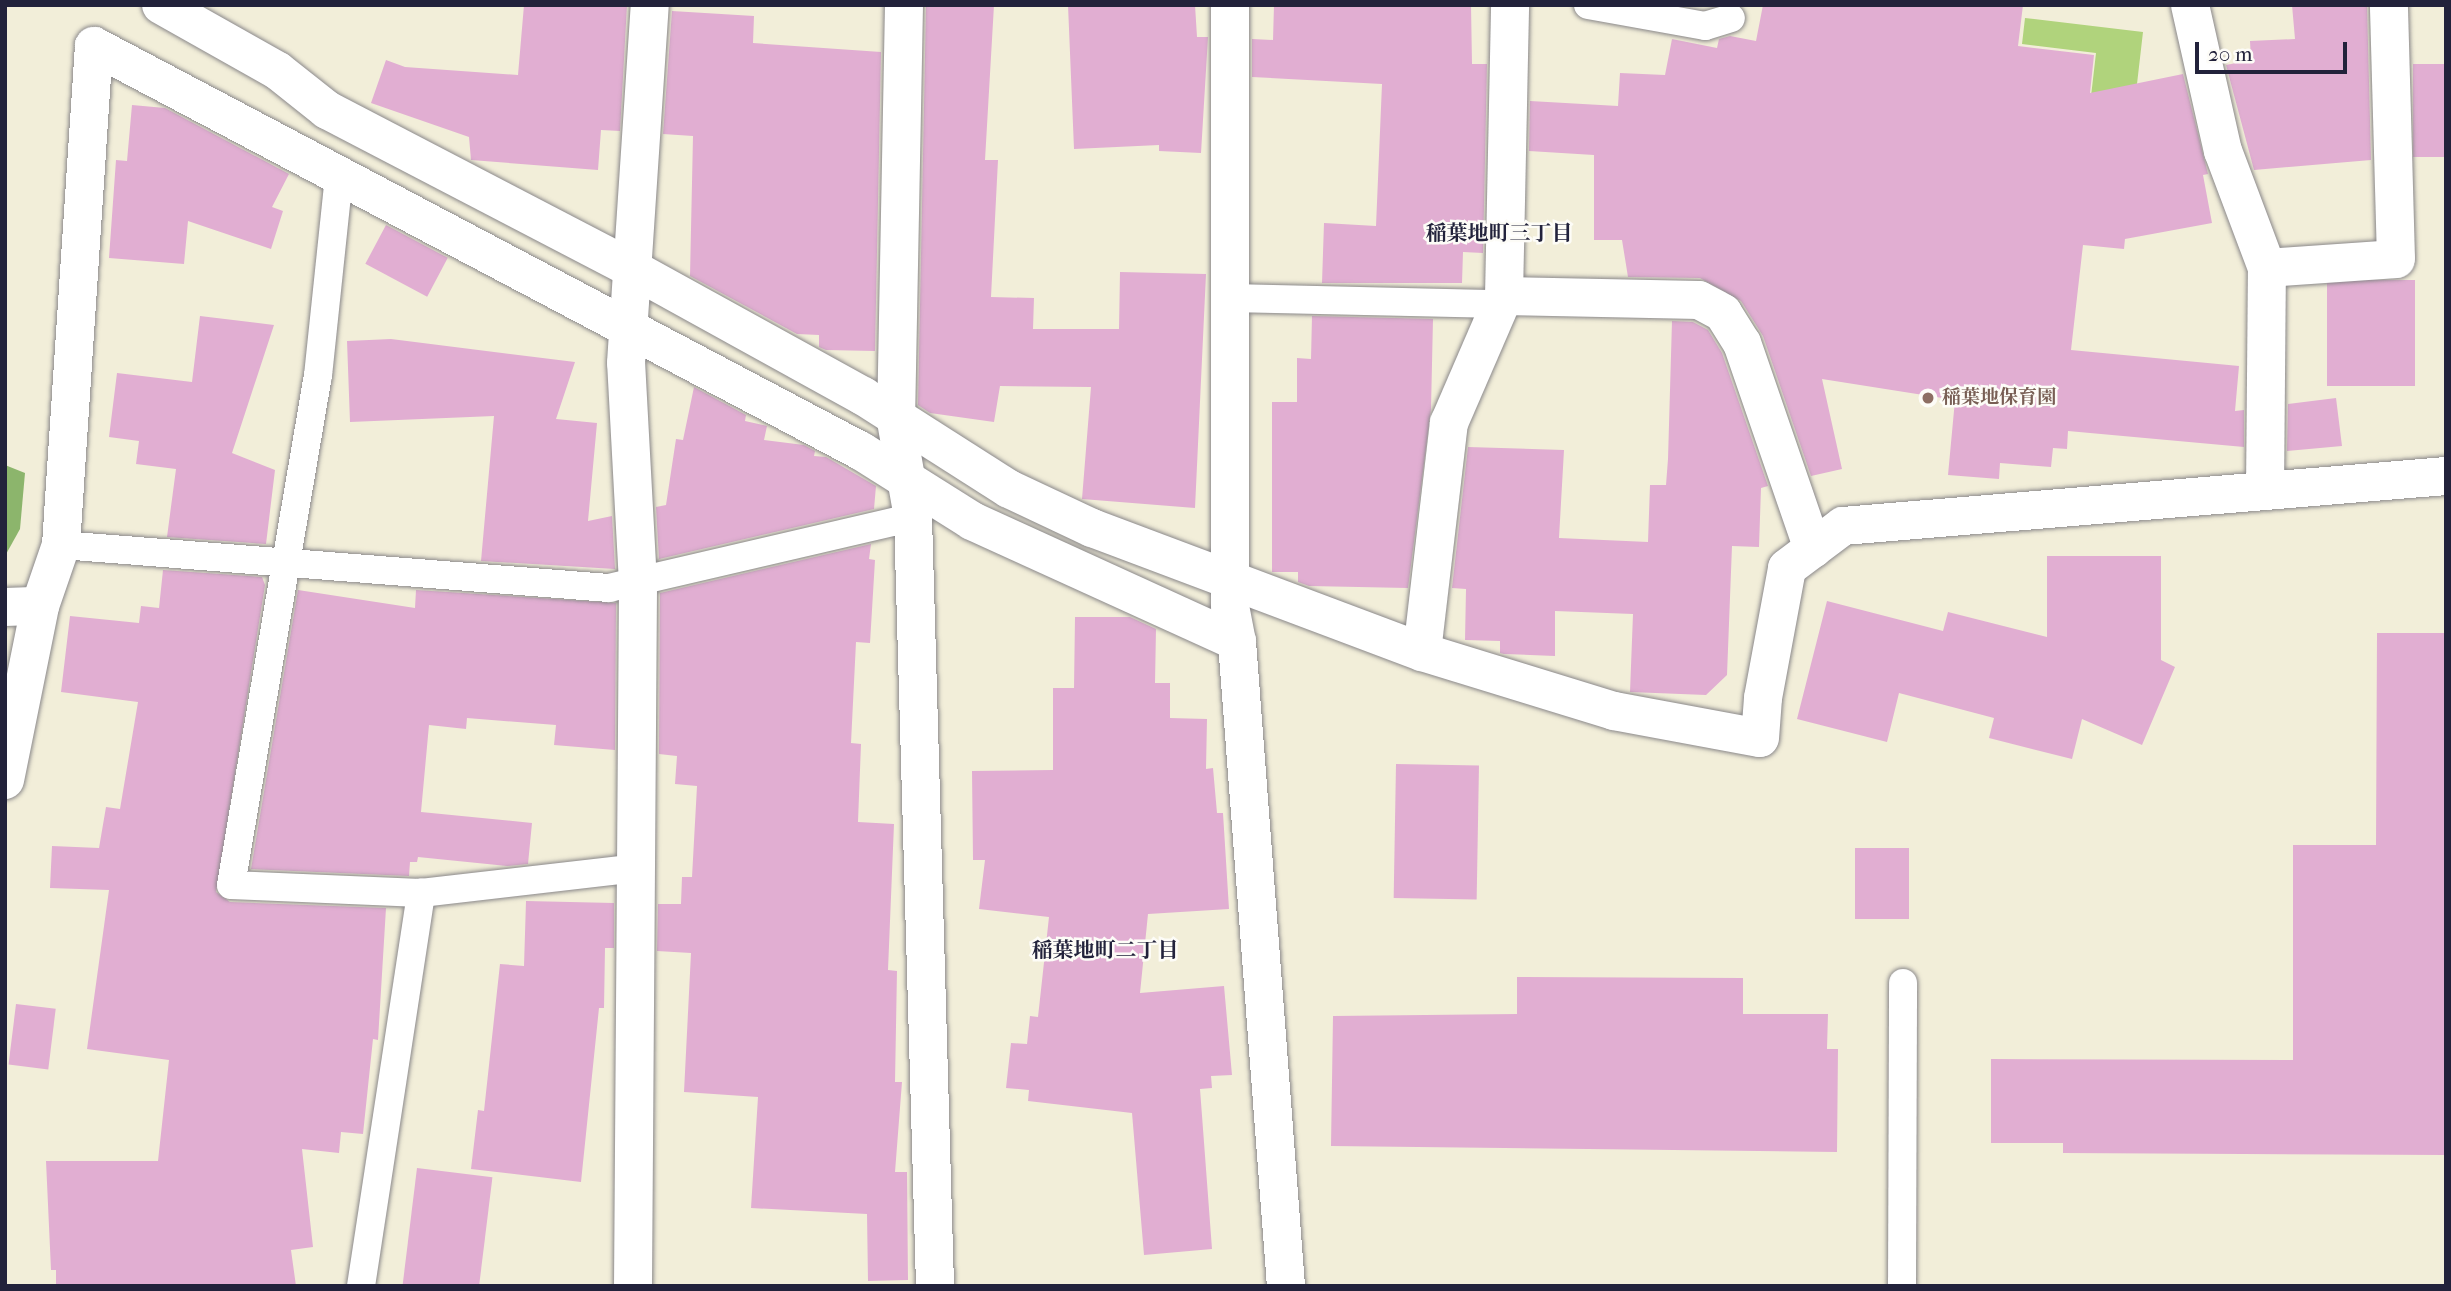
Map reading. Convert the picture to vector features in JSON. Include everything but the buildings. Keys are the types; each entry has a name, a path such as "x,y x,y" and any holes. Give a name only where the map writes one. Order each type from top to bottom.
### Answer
{"street":[{"path":"161,5 278,71 327,110 631,268 863,396 896,421 1009,489 1092,528 1422,652 1614,711 1760,738 1763,698 1787,568 1843,526 2446,476"},
{"path":"633,1286 638,583 627,326 650,5"},
{"path":"904,5 896,421 911,500 935,1286"},
{"path":"1230,5 1230,580 1286,1286"},
{"path":"1422,652 1449,423 1502,300 1510,5"},
{"path":"2190,5 2223,151 2267,268 2265,491"},
{"path":"2267,268 2396,259 2389,5"},
{"path":"5,780 23,607 61,545 94,46 861,451 911,500 972,521 1237,642"},
{"path":"1502,300 1699,300 1723,313 1742,343 1813,548"}],"lane":[{"path":"1588,5 1704,26 1731,18"},
{"path":"339,176 318,375 231,885 421,893 637,868"},
{"path":"1230,298 1502,300"},
{"path":"61,545 285,565 609,588 638,583 911,500"},
{"path":"361,1286 421,893"},
{"path":"1902,1286 1903,983"}],"green space":[{"path":"2025,18 2143,32 2128,162 2084,157 2096,53 2022,44"},
{"path":"5,465 25,473 20,529 5,556"}],"place":[{"name":"稲葉地保育園","path":"1928,398"}],"district":[{"name":"稲葉地町三丁目","path":"1499,233"},
{"name":"稲葉地町二丁目","path":"1105,950"}]}
